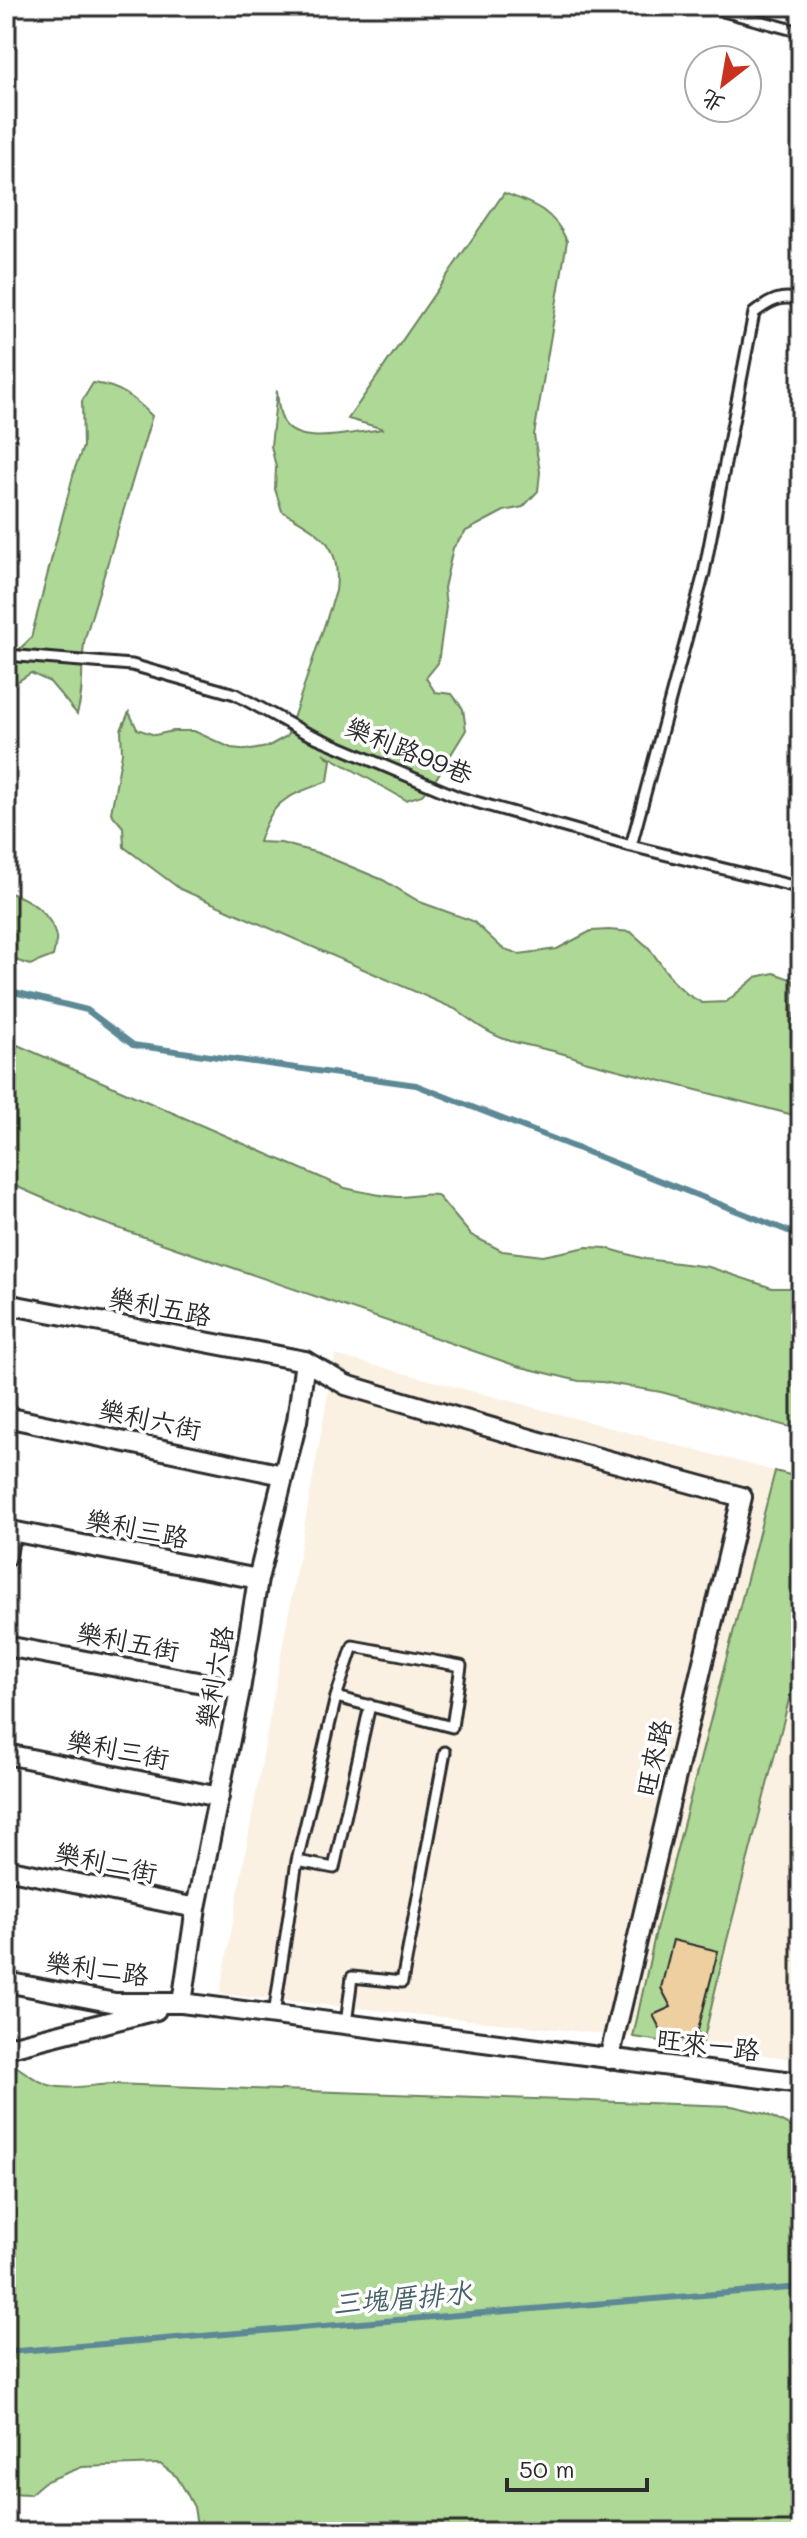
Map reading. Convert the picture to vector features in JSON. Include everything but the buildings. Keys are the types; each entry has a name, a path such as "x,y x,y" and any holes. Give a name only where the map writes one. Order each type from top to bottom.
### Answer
{"street":[{"name":"樂利五路","path":"6,1304 305,1361"},
{"name":"樂利六路","path":"182,2003 196,1908 240,1690 258,1579 297,1421 305,1361"},
{"name":"旺來路","path":"305,1361 346,1385 742,1497 609,2059"},
{"name":"樂利六街","path":"6,1417 283,1475"},
{"path":"6,1557 8,1530"},
{"name":"樂利三路","path":"8,1530 258,1579"},
{"name":"樂利五街","path":"6,1646 240,1690"},
{"name":"樂利三街","path":"6,1754 219,1797"},
{"name":"樂利二街","path":"6,1869 196,1908"},
{"name":"樂利二路","path":"6,1982 115,2003 182,2003"},
{"path":"6,2048 182,2003 609,2059"},
{"name":"旺來一路","path":"609,2059 801,2083"}],"lane":[{"path":"716,6 723,11 801,32"},
{"path":"631,846 704,573 754,313 771,300 793,297 801,301"},
{"name":"樂利路99巷","path":"6,655 132,665 235,694 304,732 458,797 631,846 801,888"},
{"path":"274,2015 297,1861 336,1697 353,1646 461,1666 452,1727 336,1697"},
{"path":"297,1861 334,1868 370,1705"},
{"path":"346,2024 352,1977 402,1982 445,1752"}],"shaded area":[{"path":"335,1355 801,1478 801,2060 633,2037 220,1994"}],"green space":[{"path":"504,193 549,215 567,241 534,435 540,472 538,491 523,507 504,511 466,531 453,548 444,588 446,607 438,663 426,678 435,692 452,694 463,709 466,730 434,782 422,795 406,800 323,753 331,760 328,781 292,795 276,807 259,842 281,843 318,853 383,880 420,902 473,921 502,948 519,954 557,949 591,931 631,932 649,948 673,981 702,1003 726,1002 756,977 774,973 793,980 793,1020 801,1032 801,1117 497,1036 455,1009 180,889 124,847 123,827 111,813 122,753 121,730 129,712 137,729 155,735 194,731 231,748 251,750 267,747 287,736 336,591 337,574 332,550 326,541 282,511 275,489 276,467 271,446 277,390 283,421 301,434 329,436 384,429 348,419"},
{"path":"93,383 126,394 152,416 85,638 77,714 50,682 31,673 6,689 6,662 31,638 83,447 82,401"},
{"path":"6,892 30,902 50,921 56,937 53,956 30,965 6,957"},
{"path":"6,1040 345,1188 403,1197 437,1195 471,1235 502,1251 543,1256 587,1247 606,1248 645,1259 709,1267 772,1288 801,1288 801,1430 661,1392 579,1381 517,1366 89,1218 6,1182"},
{"path":"775,1471 801,1478 801,1653 702,2047 633,2037 657,1926"},
{"path":"6,2059 45,2084 65,2088 111,2084 732,2106 766,2114 801,2132 801,2532 198,2532 194,2507 186,2492 177,2477 160,2464 82,2467 44,2482 30,2494 6,2493"}],"waterway":[{"path":"6,990 87,1010 133,1045 416,1085 801,1236"},
{"name":"三塊厝排水","path":"6,2352 801,2287"}]}
